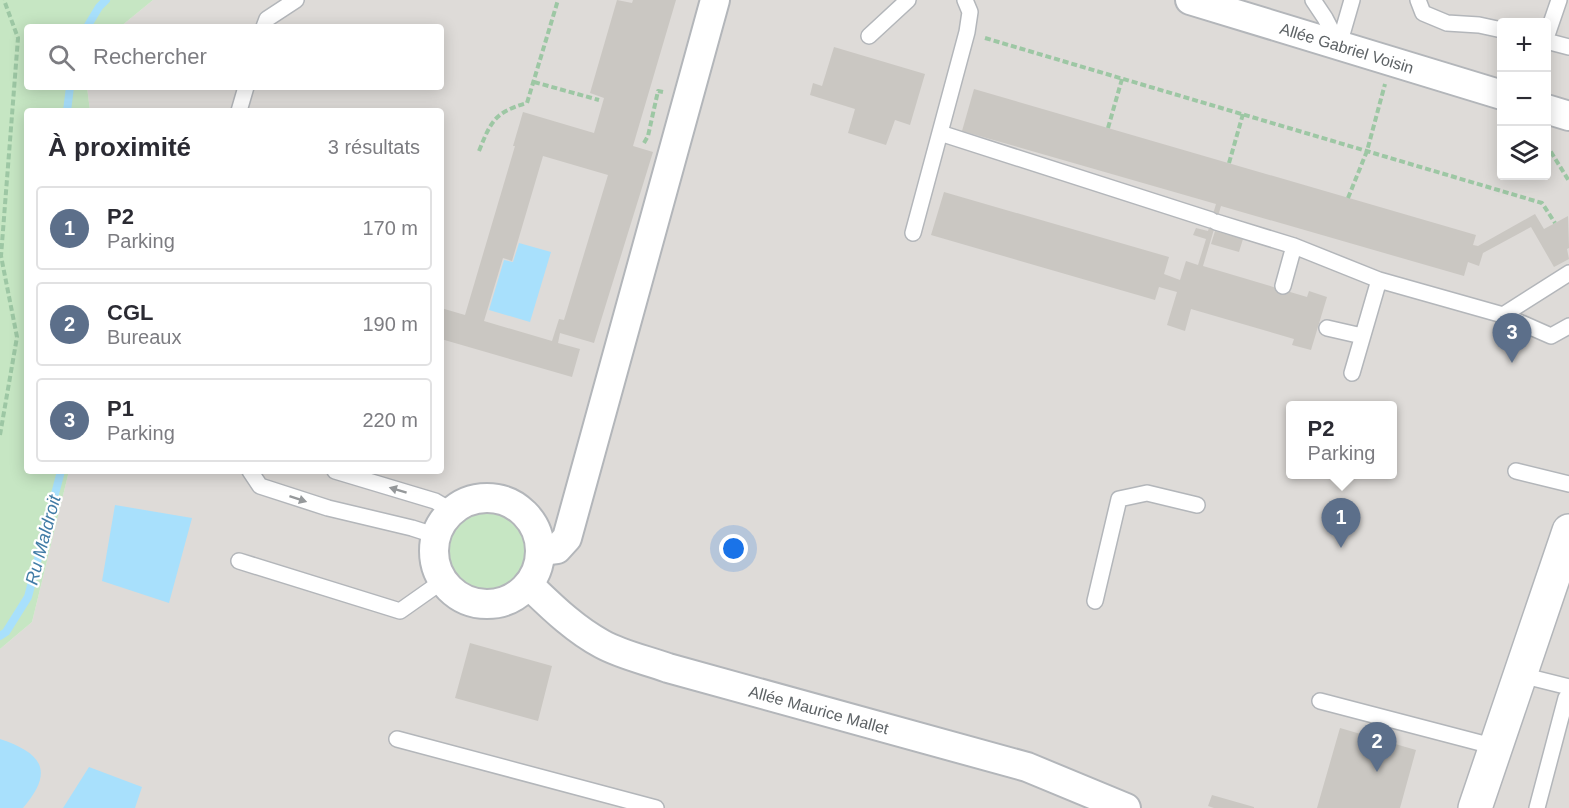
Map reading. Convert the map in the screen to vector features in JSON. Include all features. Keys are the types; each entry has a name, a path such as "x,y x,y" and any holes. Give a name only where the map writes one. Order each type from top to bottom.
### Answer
{"street":[{"path":"541,551 557,549 567,538 715,0"},
{"name":"Allée Gabriel Voisin","path":"1190,0 1497,94"},
{"path":"1551,111 1569,116"},
{"path":"477,498 497,498 517,506 530,520 538,535 541,551 529,585 501,602 487,604 467,600 455,593 444,580 435,559 436,536 443,522 460,505 477,498"},
{"path":"1475,808 1569,531"},
{"name":"Allée Maurice Mallet","path":"529,585 559,614 600,643 621,652 668,668 1028,767 1126,808"},
{"path":"1490,808 1521,675"}],"lane":[{"path":"265,24 267,19 296,0"},
{"path":"869,36 908,0"},
{"path":"913,233 967,32 970,12 965,0"},
{"path":"1313,0 1339,45"},
{"path":"1339,45 1352,0"},
{"path":"1418,0 1423,13 1447,23 1497,29"},
{"path":"1551,25 1559,0"},
{"path":"1551,42 1569,47"},
{"path":"240,108 245,90"},
{"path":"940,133 1294,246 1379,280 1503,315 1551,336 1569,326"},
{"path":"1282,286 1294,246"},
{"path":"1503,315 1569,273"},
{"path":"1352,373 1379,280"},
{"path":"1327,328 1362,336"},
{"path":"1516,471 1569,484"},
{"path":"252,474 260,486 327,508 436,536"},
{"path":"345,474 435,501 452,511"},
{"path":"1095,601 1119,499 1147,493 1197,505"},
{"path":"239,561 400,611 444,580"},
{"path":"1521,675 1568,693 1537,808"},
{"path":"1320,701 1496,747"},
{"path":"397,739 656,808"}],"path":[{"path":"0,435 17,337 1,256 18,38 4,0"},
{"path":"478,151 490,124 507,109 527,103 558,0"},
{"path":"967,32 1542,203 1554,223"},
{"path":"1348,198 1367,151 1392,62"},
{"path":"1108,128 1122,79"},
{"path":"534,82 599,100"},
{"path":"1229,163 1243,114"},
{"path":"1551,152 1569,180"}],"shaded area":[{"path":"153,0 1569,0 1569,808 0,808 0,649 32,622 68,474 444,474 444,108 90,108 87,90 444,90 444,24 124,24"}],"green space":[{"path":"0,0 153,0 124,24 24,24 24,90 87,90 90,108 24,108 24,474 68,474 32,622 0,649"},
{"path":"487,508 503,511 516,520 525,533 528,549 525,565 516,578 503,587 487,590 471,587 458,578 449,565 446,549 449,533 458,520 471,511"}],"water":[{"path":"519,243 551,252 530,322 489,310 504,260 513,262"},
{"path":"115,505 192,518 169,603 102,581"},
{"path":"0,739 26,750 39,765 41,774 39,784 23,808 0,808"},
{"path":"89,767 142,787 135,808 63,808"}],"building":[{"path":"617,0 632,3 633,0 676,0 633,146 653,152 594,343 560,333 558,343 580,349 572,377 444,340 444,309 465,315 523,112 594,133 604,98 590,93","holes":["543,156 608,175 564,320 559,319 552,341 484,321 503,258 512,261"]},
{"path":"834,47 925,74 910,125 895,120 886,145 848,133 855,109 810,95 813,83 822,86"},
{"path":"974,89 1476,235 1473,245 1478,246 1535,214 1544,229 1568,216 1569,259 1554,267 1531,227 1483,253 1479,266 1468,262 1464,276 1221,206 1203,266 1307,297 1309,291 1327,297 1311,350 1292,345 1294,339 1191,309 1185,331 1167,325 1177,292 1159,287 1155,300 931,235 944,192 1169,257 1164,274 1180,280 1186,261 1198,265 1206,239 1193,235 1196,228 1208,231 1216,204 962,131"},
{"path":"1215,231 1243,239 1239,252 1211,244"},
{"path":"470,643 552,666 538,721 455,698"},
{"path":"1340,728 1416,750 1400,808 1317,808"},
{"path":"1212,795 1254,808 1214,808 1208,806"}],"waterway":[{"name":"Ru Maldroit","path":"89,24 106,0"},
{"name":"Ru Maldroit","path":"67,108 70,90"},
{"name":"Ru Maldroit","path":"0,636 6,632 28,597 60,474"}],"place":[{"name":"P1","path":"1512,363"},
{"name":"P2","path":"1341,548"},
{"name":"CGL","path":"1377,772"}]}
